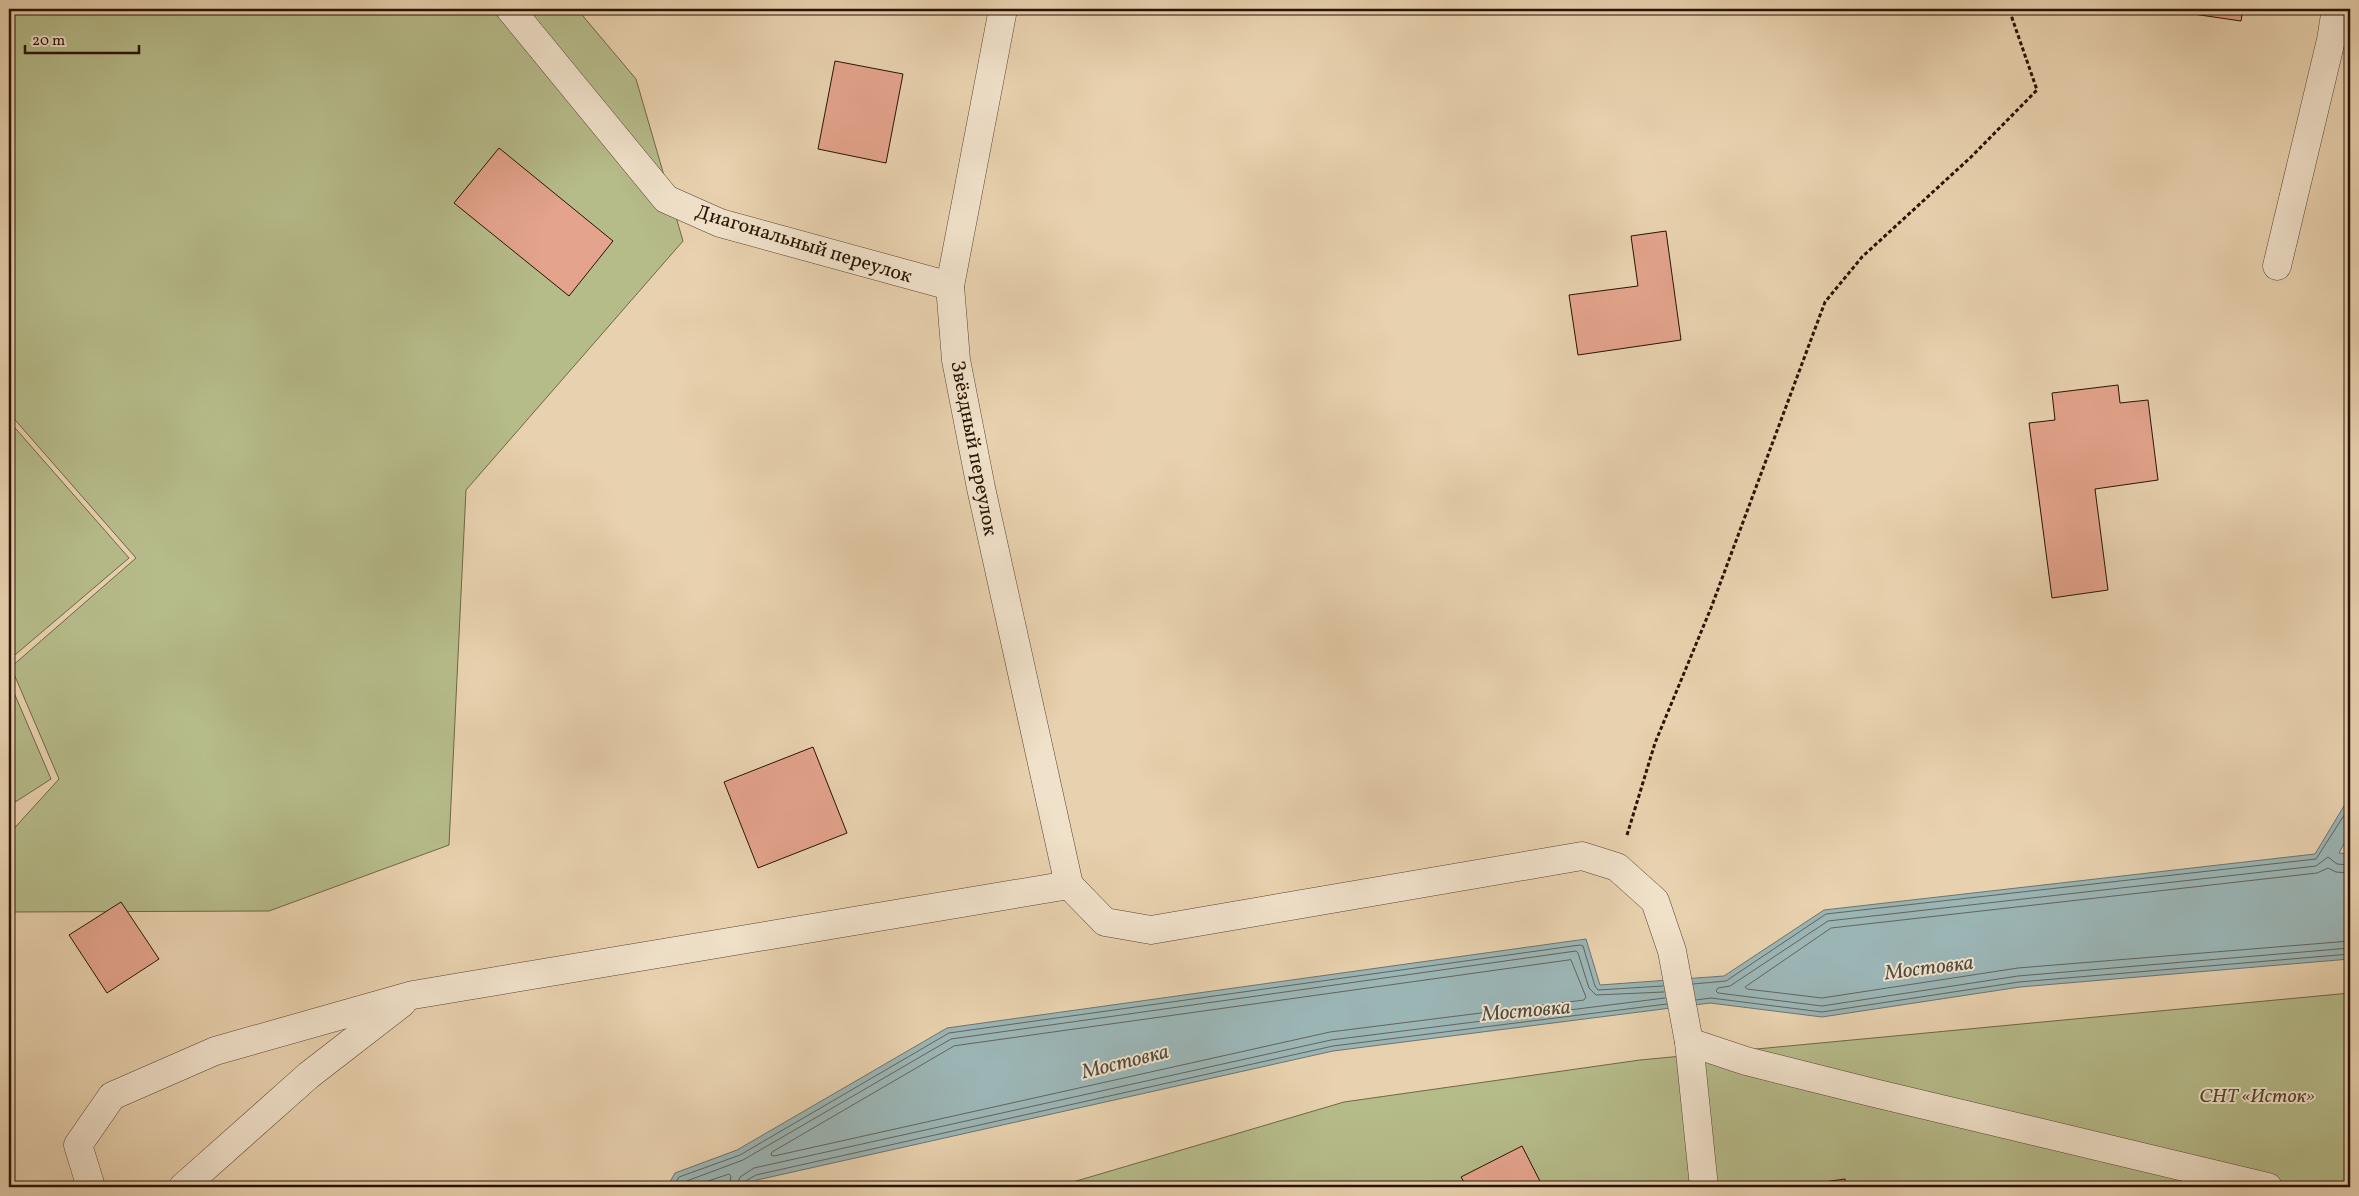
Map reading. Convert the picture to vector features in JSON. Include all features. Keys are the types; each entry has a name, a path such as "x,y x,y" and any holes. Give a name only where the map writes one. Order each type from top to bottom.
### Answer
{"street":[{"name":"Диагональный переулок","path":"510,9 666,199 720,223 950,286"},
{"name":"Звёздный переулок","path":"1003,9 950,286 956,360 981,488 1069,885"},
{"path":"2277,266 2331,40 2336,9"},
{"path":"91,1187 78,1145 112,1096 214,1050 413,995 1069,885 1105,922 1152,930 1582,856 1617,867 1654,901 1672,951 1686,1030 1704,1187"},
{"path":"183,1187 309,1075 413,995"},
{"path":"1686,1030 1746,1060 1870,1092 2268,1187"}],"path":[{"path":"1617,867 1655,743 1711,608 1825,302 1862,257 1971,157 2038,90 2011,15 2012,9"}],"green space":[{"path":"9,9 577,9 636,79 683,241 466,490 449,845 269,911 13,912 9,907 9,834 59,779 11,667 136,558 9,413"},
{"path":"9,421 129,558 9,660"},
{"path":"9,681 51,779 9,806"},
{"name":"СНТ «Исток»","path":"2350,993 2350,1187 1056,1187 1344,1102 1640,1060"}],"water":[{"name":"Мостовка","path":"2350,796 2350,833 2339,853 2350,854 2350,959 2020,987 1822,1017 1710,1003 1333,1051 757,1180 744,1187 667,1187 675,1173 737,1150 947,1028 1586,939 1600,985 1724,976 1824,910 2315,854"}],"building":[{"path":"2159,9 2243,9 2241,21"},
{"path":"835,61 903,74 886,163 818,149"},
{"path":"499,148 613,241 569,296 454,203"},
{"path":"1666,231 1681,340 1578,355 1569,295 1638,286 1631,236"},
{"path":"2118,385 2120,403 2148,400 2158,480 2095,489 2108,590 2052,598 2029,423 2055,420 2052,393"},
{"path":"813,747 847,833 758,868 724,782"},
{"path":"121,902 159,959 107,993 69,935"},
{"path":"1522,1146 1543,1187 1467,1187 1461,1177"},
{"path":"1845,1179 1846,1187 1788,1187"}]}
